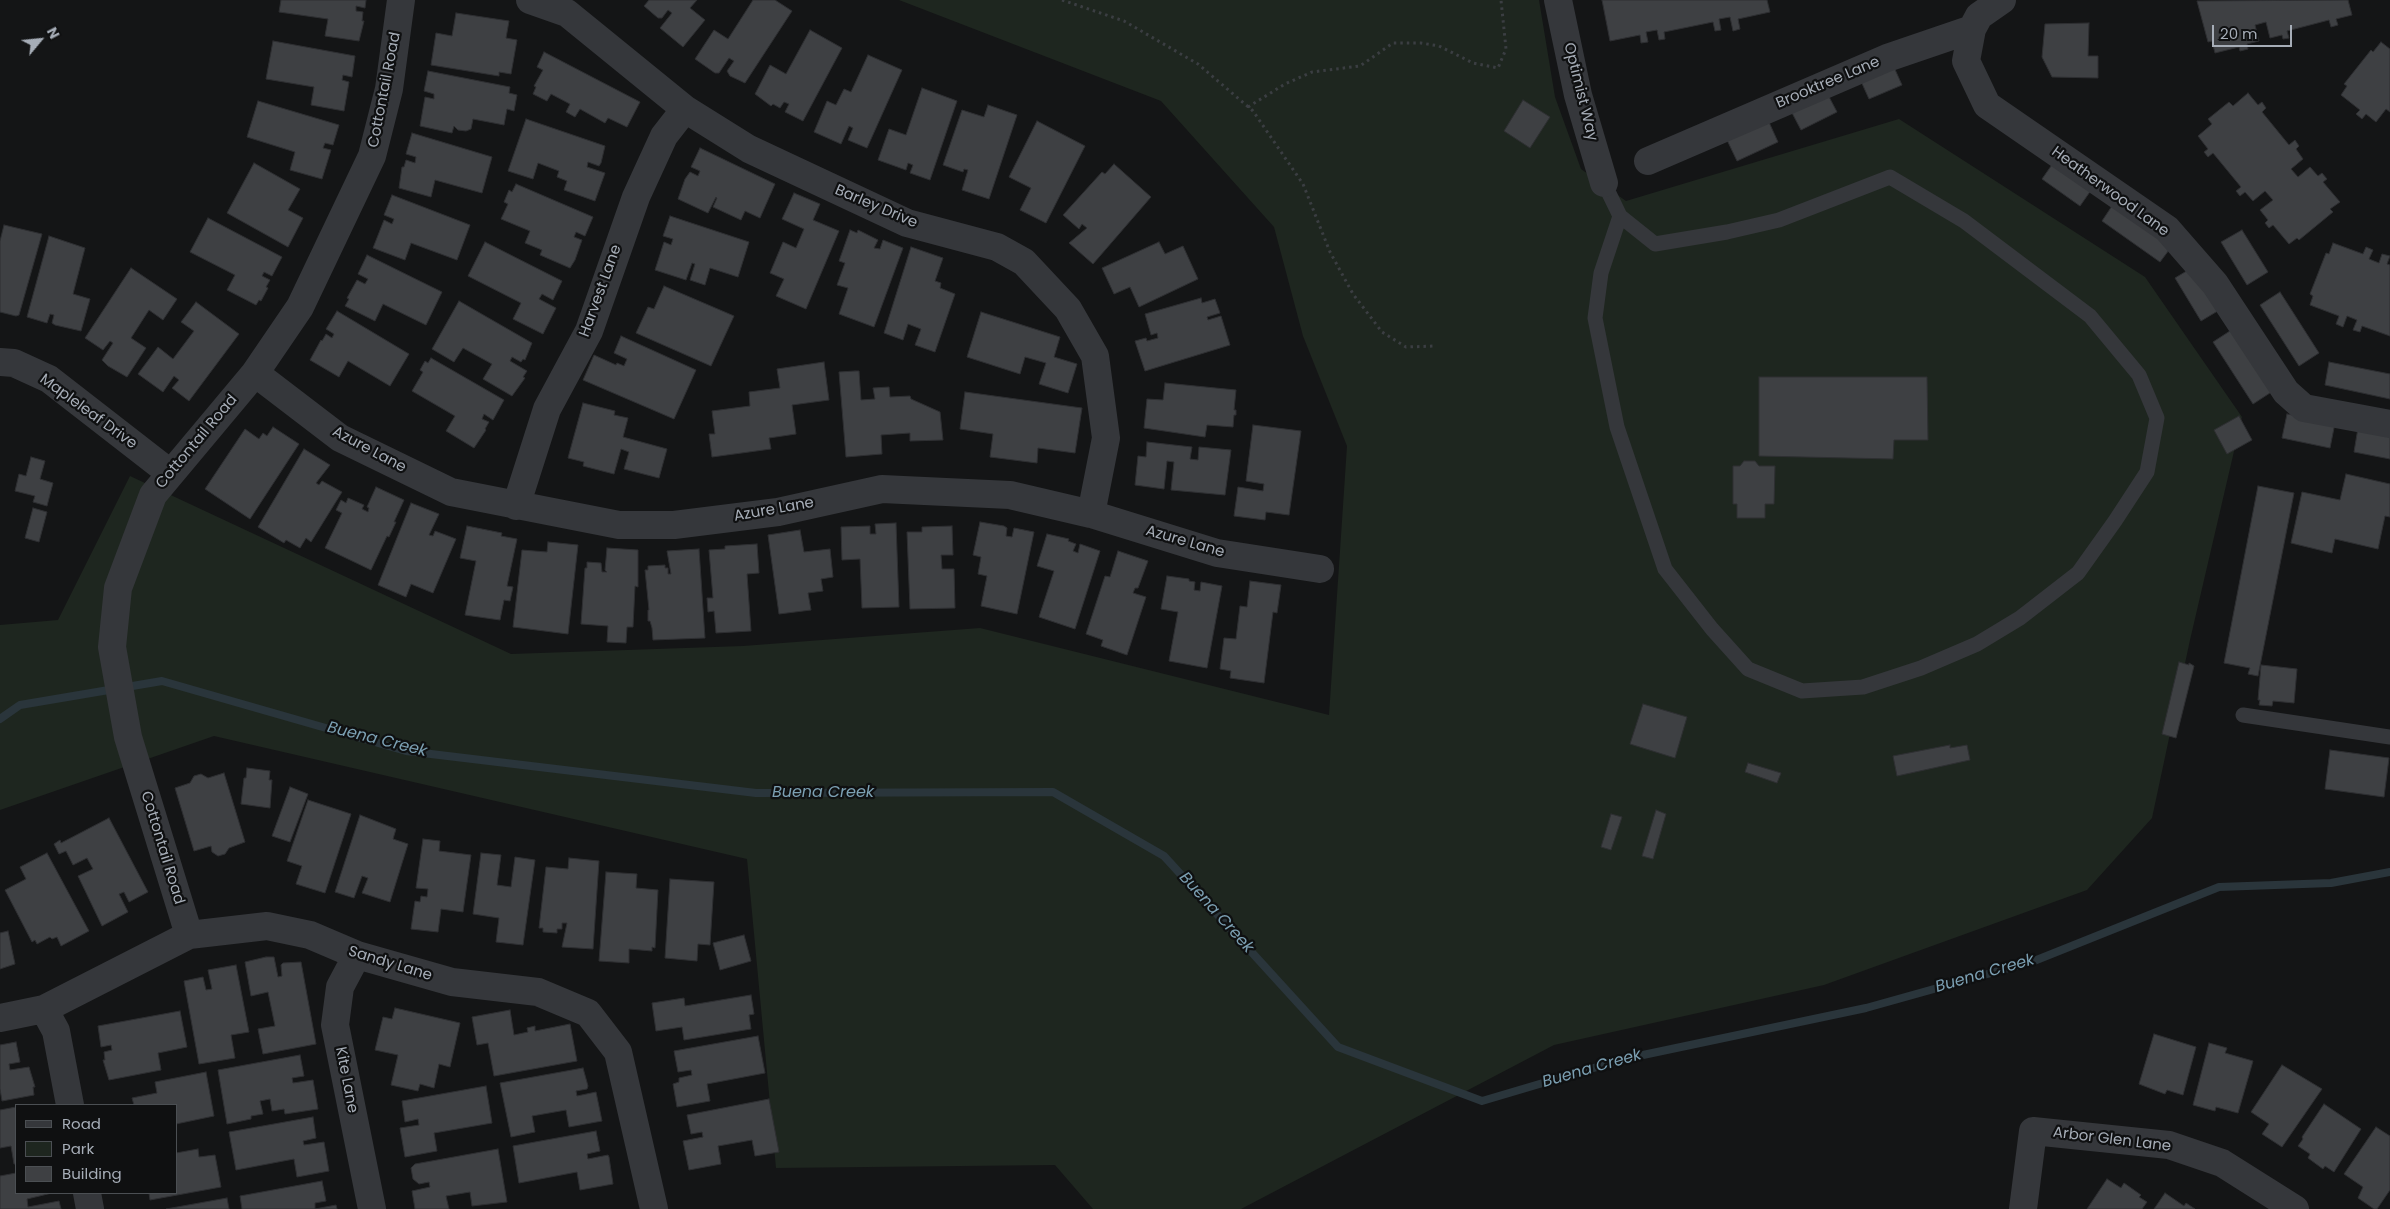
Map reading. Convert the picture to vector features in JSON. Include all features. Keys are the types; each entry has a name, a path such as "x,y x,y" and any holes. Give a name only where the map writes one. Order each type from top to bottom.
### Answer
{"street":[{"name":"Cottontail Road","path":"189,935 128,737 112,647 118,588 153,495 255,373 300,307 372,156 388,89 401,0"},
{"name":"Barley Drive","path":"530,0 567,13 685,109 749,149 907,223 997,247 1024,262 1068,309 1095,356 1106,438 1091,514"},
{"name":"Optimist Way","path":"1558,0 1578,96 1604,183"},
{"path":"1972,29 1978,16 2002,0"},
{"name":"Brooktree Lane","path":"1648,161 1887,58 1972,29"},
{"name":"Heatherwood Lane","path":"1972,29 1966,61 1987,105 2166,229 2215,284 2286,392 2304,408 2390,424"},
{"name":"Harvest Lane","path":"516,506 547,409 588,331 636,197 664,136 685,109"},
{"name":"Mapleleaf Drive","path":"0,362 14,363 49,379 170,473"},
{"name":"Azure Lane","path":"255,373 340,438 451,492 619,525 674,525 778,512 882,489 1010,495 1091,514 1217,553 1320,569"},
{"name":"Sandy Lane","path":"0,1018 44,1009 189,935 267,926 310,935 357,955 452,982 538,992 588,1014 618,1052 654,1209"},
{"name":"Kite Lane","path":"357,955 340,987 335,1025 372,1209"},
{"path":"44,1009 56,1031 70,1104"},
{"name":"Arbor Glen Lane","path":"2023,1209 2033,1131 2169,1145 2222,1162 2295,1209"},
{"path":"87,1194 90,1209"}],"lane":[{"path":"1604,183 1620,216 1654,244 1727,232 1779,220 1890,177 1964,221 2090,316 2139,375 2157,418 2147,472 2116,522 2078,573 2020,618 1977,644 1921,668 1863,687 1802,691 1748,669 1712,629 1665,569 1617,427 1595,318 1600,273 1620,216"},
{"path":"2243,715 2390,736"}],"path":[{"path":"1062,0 1124,21 1198,64 1248,107 1303,184 1330,252 1353,294 1382,332 1406,347 1436,346"},
{"path":"1248,107 1285,84 1312,72 1360,66 1393,43 1421,43 1439,46 1473,63 1498,68 1506,49 1501,0"}],"green space":[{"path":"899,0 1539,0 1555,97 1581,169 1626,201 1899,119 2145,277 2242,417 2190,640 2152,818 2087,890 1824,985 1554,1045 1241,1209 1093,1209 1055,1165 776,1168 747,859 214,736 0,810 0,625 58,620 130,476 511,654 743,646 980,628 1329,715 1347,446 1303,336 1274,227 1161,101"}],"building":[{"path":"281,0 366,0 365,8 356,6 356,11 363,12 362,21 364,21 359,41 325,36 328,19 279,12"},
{"path":"649,0 697,0 690,8 705,20 683,47 660,28 672,13 668,10 662,18 658,18 644,6"},
{"path":"753,0 775,0 792,11 745,83 730,76 727,71 734,61 729,58 719,73 715,73 695,59 714,30 728,39"},
{"path":"1602,0 1767,0 1770,12 1738,19 1740,29 1733,31 1730,17 1719,19 1721,30 1715,31 1713,22 1664,32 1665,39 1659,40 1657,30 1646,32 1648,42 1641,43 1640,35 1610,41"},
{"path":"2348,0 2352,15 2336,19 2338,25 2331,27 2329,20 2287,31 2289,38 2283,39 2282,35 2270,38 2266,22 2255,25 2259,41 2247,44 2248,49 2240,51 2239,47 2215,53 2212,41 2208,42 2197,1"},
{"path":"456,13 509,21 506,38 517,40 511,74 499,72 499,76 431,65 436,33 452,36"},
{"path":"2089,23 2088,56 2098,56 2098,78 2052,77 2042,57 2045,24"},
{"path":"810,30 842,48 803,121 785,112 789,104 784,102 780,108 773,104 771,106 755,94 770,65 786,74"},
{"path":"273,41 355,56 352,77 343,75 342,80 349,82 344,111 311,105 314,87 266,79"},
{"path":"2381,42 2390,49 2390,112 2386,109 2376,122 2366,114 2362,119 2356,114 2360,110 2341,95 2347,86 2344,84 2371,50 2373,52"},
{"path":"544,52 640,102 627,127 608,118 605,123 580,109 575,117 566,112 570,104 551,94 547,101 533,94 536,87 534,86 543,70 537,67"},
{"path":"868,55 902,70 867,148 848,140 853,128 849,126 841,144 814,132 827,101 836,105 844,89 851,92"},
{"path":"1893,65 1902,85 1869,99 1860,79"},
{"path":"428,71 510,87 509,93 517,95 514,111 507,109 504,125 473,119 471,129 466,131 458,130 454,126 452,133 420,126 425,97 434,99 434,94 424,91"},
{"path":"922,88 957,101 930,180 910,173 913,165 908,163 906,170 878,160 889,129 906,135"},
{"path":"1827,93 1837,112 1801,130 1791,111"},
{"path":"2248,93 2258,105 2262,102 2266,108 2262,112 2289,145 2295,140 2299,146 2296,149 2303,159 2291,169 2298,177 2310,167 2318,176 2322,173 2327,179 2323,182 2340,202 2330,209 2333,212 2299,240 2297,238 2289,244 2273,225 2269,228 2265,223 2268,220 2260,210 2273,200 2265,191 2253,201 2245,192 2240,196 2236,191 2241,187 2213,153 2208,157 2204,152 2208,149 2198,136 2212,124 2208,119 2229,102 2233,106"},
{"path":"1523,100 1550,117 1530,148 1504,131"},
{"path":"258,101 339,125 333,145 325,143 323,148 331,150 322,179 290,170 295,152 247,137"},
{"path":"988,105 1017,115 989,199 962,190 968,170 964,169 963,172 943,165 962,110 984,117"},
{"path":"526,119 605,146 599,166 588,162 587,167 605,173 595,201 564,190 567,181 557,177 559,171 538,163 533,179 508,171"},
{"path":"1768,120 1778,142 1737,161 1727,140"},
{"path":"1037,121 1085,146 1046,223 1020,210 1031,188 1009,177"},
{"path":"412,133 492,157 482,193 435,180 431,197 399,188 402,167 404,167 406,160 415,163 416,157 406,154"},
{"path":"700,148 775,184 760,218 745,211 741,220 713,207 716,197 708,213 678,199 685,179 690,172 698,176 700,171 691,167"},
{"path":"2056,159 2094,186 2080,206 2042,179"},
{"path":"254,163 300,189 288,210 303,218 288,247 227,213"},
{"path":"1114,164 1151,197 1093,264 1069,243 1087,228 1082,224 1079,229 1063,215 1102,172 1105,174"},
{"path":"516,184 593,217 585,236 576,232 574,237 582,240 570,268 540,255 542,250 525,243 530,231 501,219 508,204 504,202 509,190 512,192"},
{"path":"794,193 820,204 813,220 839,231 806,309 776,296 784,279 770,273 783,242 796,248 804,229 782,219"},
{"path":"392,195 470,225 457,260 411,243 405,260 373,248 384,220 392,224 394,219 384,215"},
{"path":"2116,200 2175,242 2160,262 2102,221"},
{"path":"670,216 749,242 738,277 710,268 705,285 690,280 695,264 692,263 686,280 655,270 664,242 671,245 673,239 663,236"},
{"path":"208,218 282,257 272,276 264,272 262,276 270,280 261,301 259,300 256,305 227,290 235,275 190,252"},
{"path":"4,225 42,234 19,315 16,316 0,312 0,241"},
{"path":"850,230 857,233 858,230 878,240 874,248 880,249 883,240 903,248 874,327 839,314 848,288 837,285 845,263 839,261"},
{"path":"2242,230 2268,272 2247,285 2221,242"},
{"path":"49,236 85,248 73,294 90,299 81,331 55,325 52,323 54,315 50,314 47,323 27,317"},
{"path":"485,242 562,281 553,300 542,294 539,299 556,308 543,334 513,319 521,303 468,276"},
{"path":"1159,242 1165,254 1183,246 1198,279 1139,307 1130,287 1114,294 1102,268"},
{"path":"2333,243 2363,254 2366,247 2373,250 2369,259 2379,263 2382,254 2390,256 2387,264 2390,265 2390,336 2362,326 2360,332 2353,330 2357,320 2347,316 2343,327 2336,324 2339,316 2310,305 2313,296 2310,294 2326,253 2329,254"},
{"path":"911,247 943,258 935,281 941,283 940,288 955,294 935,352 915,345 921,329 908,324 903,340 884,333"},
{"path":"367,255 442,292 426,325 383,304 375,321 345,306 349,299 347,298 357,280 365,284 368,279 358,274"},
{"path":"2195,266 2221,309 2201,321 2175,278"},
{"path":"131,268 177,299 163,320 149,310 131,338 146,348 127,377 108,366 102,360 113,343 110,341 103,350 85,338"},
{"path":"664,286 734,316 711,366 636,333 648,307 654,309"},
{"path":"2280,292 2319,353 2299,366 2260,305"},
{"path":"1201,298 1202,303 1215,299 1220,313 1207,317 1208,320 1221,316 1230,345 1145,371 1135,341 1146,338 1147,341 1158,338 1157,333 1151,335 1145,314"},
{"path":"459,301 532,343 525,360 523,359 521,362 512,357 510,361 527,371 523,377 525,378 512,396 483,379 492,364 463,348 454,362 432,349"},
{"path":"196,302 239,334 189,401 172,388 179,380 174,376 163,392 138,374 158,347 173,359 194,331 181,322"},
{"path":"337,311 409,354 390,386 348,361 339,377 310,360 326,334 332,338 334,334 326,329"},
{"path":"981,312 1060,337 1054,357 1077,364 1068,393 1039,384 1046,363 1025,357 1020,374 967,357"},
{"path":"2233,329 2273,391 2253,404 2213,342"},
{"path":"621,336 696,370 674,419 583,380 594,355 616,365 617,363 624,366 627,359 614,353"},
{"path":"431,358 504,400 493,420 484,414 482,419 489,422 474,448 446,431 455,416 412,391 423,372 420,370 425,361 428,363"},
{"path":"824,362 829,400 792,405 796,434 769,438 771,449 712,457 709,434 715,434 712,411 750,406 749,392 780,388 777,369"},
{"path":"2329,362 2390,374 2390,399 2325,385"},
{"path":"859,371 861,400 875,399 873,388 889,387 890,397 910,396 911,399 940,412 943,440 910,441 910,433 881,435 882,454 846,457 839,372"},
{"path":"1759,377 1927,377 1928,440 1894,440 1893,459 1759,456"},
{"path":"1165,383 1236,390 1234,410 1236,410 1236,415 1234,415 1233,427 1207,425 1205,437 1144,428 1147,399 1163,400"},
{"path":"965,392 1082,408 1075,453 1038,448 1037,463 990,457 993,434 960,429"},
{"path":"583,403 615,411 614,415 628,418 623,437 667,449 659,478 624,469 629,452 621,449 614,474 583,466 584,462 568,458"},
{"path":"2287,414 2335,423 2330,448 2282,438"},
{"path":"2239,416 2252,440 2227,454 2214,430"},
{"path":"1253,425 1301,431 1289,515 1266,512 1265,520 1234,516 1238,487 1263,491 1264,484 1246,481"},
{"path":"273,427 299,444 250,519 205,489 245,429 259,439 263,433 267,436"},
{"path":"2358,428 2390,434 2390,459 2354,452"},
{"path":"1147,442 1192,447 1190,459 1198,460 1199,447 1231,450 1225,495 1171,490 1174,462 1167,461 1164,489 1135,485 1138,456 1146,457"},
{"path":"304,449 330,465 316,483 319,485 322,481 342,492 311,542 306,538 300,548 286,540 284,543 258,527"},
{"path":"31,457 45,461 40,479 53,483 47,506 33,502 35,496 15,491 19,474 26,476"},
{"path":"1744,461 1755,461 1759,466 1775,466 1774,504 1765,504 1765,518 1737,518 1737,504 1733,504 1733,466 1740,466"},
{"path":"2346,474 2390,484 2390,517 2385,516 2378,549 2335,539 2332,553 2291,543 2302,492 2340,500"},
{"path":"2258,486 2294,493 2258,676 2248,674 2250,668 2224,663"},
{"path":"376,487 404,500 389,537 387,536 371,570 325,548 342,513 336,510 341,500 346,503 348,498 364,505 362,509 368,512 369,508 367,507"},
{"path":"411,503 439,514 429,535 433,536 435,531 456,539 433,593 411,584 406,597 378,585"},
{"path":"33,508 47,512 39,542 25,538"},
{"path":"980,522 1004,526 1007,528 1006,536 1012,537 1014,528 1034,532 1017,614 981,606 987,576 978,574 981,557 973,555"},
{"path":"896,523 899,607 862,608 860,559 842,560 841,527 870,526 870,534 876,534 875,524"},
{"path":"467,526 502,533 501,536 517,539 507,586 513,587 510,601 504,600 500,620 465,615 476,561 460,558"},
{"path":"952,526 953,555 941,555 942,569 954,569 955,608 910,609 907,532 922,532 922,527"},
{"path":"800,530 804,552 830,549 833,577 821,579 823,591 808,593 811,610 779,614 768,535"},
{"path":"1047,534 1069,539 1068,541 1076,544 1073,551 1078,553 1080,544 1100,551 1075,629 1039,617 1054,571 1037,566"},
{"path":"548,542 578,545 568,634 513,627 522,550 547,552"},
{"path":"757,544 759,573 747,574 751,631 716,633 714,611 708,612 707,598 713,598 709,550 725,549 725,546"},
{"path":"607,548 638,550 638,587 635,586 633,627 627,627 626,643 607,642 608,626 581,624 587,562 601,563 602,572 607,572 605,570"},
{"path":"699,549 705,638 653,640 652,628 650,621 648,621 649,610 645,570 648,570 648,566 665,565 665,568 668,568 668,574 671,574 667,551"},
{"path":"1118,551 1148,561 1138,588 1135,588 1133,593 1146,597 1127,655 1101,646 1103,640 1086,634 1105,576 1110,577"},
{"path":"1167,576 1189,579 1189,581 1195,582 1194,590 1200,591 1201,582 1222,586 1207,668 1169,661 1178,612 1161,609"},
{"path":"1250,581 1281,585 1277,613 1273,612 1264,683 1230,678 1231,671 1220,669 1224,638 1236,639 1240,606 1247,607"},
{"path":"2179,662 2189,665 2189,663 2194,666 2176,738 2162,734"},
{"path":"2261,665 2297,669 2294,703 2273,701 2272,706 2259,705"},
{"path":"1643,704 1687,717 1675,758 1630,744"},
{"path":"1950,745 1950,748 1967,745 1970,760 1897,776 1893,756"},
{"path":"2330,750 2389,758 2384,797 2325,789"},
{"path":"1748,763 1781,773 1777,783 1745,772"},
{"path":"247,768 270,771 269,780 272,780 270,808 241,804"},
{"path":"224,773 245,842 229,848 225,854 218,856 212,852 211,846 194,851 175,788 190,783 194,776 201,774 208,778"},
{"path":"290,787 308,794 290,842 272,836"},
{"path":"308,800 351,814 325,893 296,884 302,866 287,861"},
{"path":"1656,810 1666,814 1653,859 1642,856"},
{"path":"1611,814 1622,817 1611,850 1601,847"},
{"path":"360,815 396,829 393,839 408,844 390,902 362,893 368,878 362,876 354,898 335,892"},
{"path":"109,818 148,892 129,902 124,892 119,894 128,912 102,926 78,876 93,869 87,858 73,865 66,851 59,854 54,844 60,840 61,843"},
{"path":"423,839 440,841 439,851 471,855 463,912 441,909 438,932 411,929 415,901 420,902 421,896 427,897 428,889 416,888"},
{"path":"47,853 89,931 61,946 57,937 52,939 50,937 37,944 35,940 32,942 5,890 26,879 20,867"},
{"path":"481,853 501,855 497,885 511,887 515,857 535,860 523,945 496,942 499,918 473,914"},
{"path":"569,858 599,861 593,949 562,947 567,923 562,923 562,929 557,929 557,933 543,932 543,928 539,928 546,867 568,869"},
{"path":"606,872 637,874 636,888 658,890 655,948 652,947 652,951 629,949 629,963 599,961"},
{"path":"670,879 714,882 710,945 698,944 697,961 665,958"},
{"path":"8,931 15,964 0,969 0,933"},
{"path":"744,935 751,961 720,970 713,943"},
{"path":"274,957 278,977 282,976 281,965 283,963 301,962 316,1044 263,1054 258,1029 275,1026 268,992 251,996 245,962"},
{"path":"236,965 249,1032 231,1035 235,1058 199,1064 184,981 203,977 206,990 212,989 208,970"},
{"path":"751,995 754,1014 749,1015 751,1029 684,1040 682,1027 656,1031 652,1003 684,998 685,1006"},
{"path":"395,1008 460,1023 450,1067 439,1064 434,1088 420,1084 418,1091 391,1085 398,1055 375,1050 383,1017 392,1019"},
{"path":"510,1010 514,1035 528,1032 527,1028 535,1026 535,1031 570,1024 577,1061 494,1076 488,1043 477,1045 472,1017"},
{"path":"180,1011 187,1047 158,1053 161,1070 109,1080 103,1060 105,1060 104,1052 112,1050 111,1045 101,1047 98,1026"},
{"path":"2154,1034 2196,1047 2183,1095 2167,1090 2165,1094 2139,1084"},
{"path":"758,1036 765,1073 707,1084 710,1101 677,1107 673,1084 679,1082 679,1078 692,1075 691,1070 678,1072 674,1051"},
{"path":"16,1042 20,1062 9,1064 10,1070 29,1067 35,1087 33,1087 34,1095 2,1101 0,1089 0,1045"},
{"path":"2209,1043 2227,1048 2225,1053 2253,1061 2238,1113 2216,1107 2215,1111 2193,1105"},
{"path":"300,1055 304,1076 292,1078 293,1083 313,1080 318,1109 285,1114 284,1109 272,1111 270,1099 260,1101 263,1114 251,1116 251,1119 227,1124 218,1070"},
{"path":"2282,1065 2322,1089 2282,1147 2262,1134 2269,1124 2251,1112"},
{"path":"583,1068 588,1086 587,1089 576,1091 577,1096 596,1092 602,1121 569,1127 566,1110 532,1116 535,1132 511,1137 500,1083"},
{"path":"206,1072 214,1116 178,1124 178,1104 134,1104 132,1098 157,1093 155,1082"},
{"path":"486,1086 492,1123 434,1133 437,1151 405,1157 400,1128 419,1125 418,1119 405,1122 402,1101"},
{"path":"769,1099 779,1152 755,1156 752,1140 718,1146 721,1164 689,1170 683,1141 703,1137 702,1132 691,1134 687,1115"},
{"path":"2324,1104 2361,1129 2334,1172 2325,1166 2323,1169 2308,1158 2310,1154 2298,1146"},
{"path":"15,1107 15,1164 11,1146 0,1148 0,1110"},
{"path":"313,1117 316,1138 303,1141 304,1145 324,1142 329,1171 297,1177 294,1159 236,1170 229,1132"},
{"path":"2376,1127 2390,1136 2390,1190 2377,1209 2374,1209 2358,1198 2363,1187 2344,1174"},
{"path":"596,1131 600,1151 587,1154 588,1159 608,1155 613,1184 580,1190 577,1172 519,1183 513,1146"},
{"path":"198,1149 199,1157 215,1155 221,1187 150,1200 149,1194 178,1194 178,1153"},
{"path":"498,1149 507,1202 472,1206 470,1192 446,1196 449,1209 415,1209 412,1191 430,1187 429,1182 419,1184 413,1179 411,1168 415,1164"},
{"path":"15,1173 15,1194 48,1194 27,1199 28,1207 59,1201 61,1209 0,1209 0,1176"},
{"path":"2107,1179 2121,1188 2124,1183 2141,1195 2139,1197 2147,1202 2142,1209 2087,1209"},
{"path":"322,1181 326,1201 315,1203 315,1209 242,1209 240,1196"},
{"path":"2165,1193 2184,1206 2186,1203 2195,1209 2154,1209"},
{"path":"227,1198 229,1209 166,1209"},
{"path":"336,1205 337,1209 315,1209"}],"waterway":[{"name":"Buena Creek","path":"0,719 20,705 162,681 406,751 756,793 1053,792 1164,856 1338,1047 1482,1101 1624,1059 1866,1008 2034,961 2219,887 2331,883 2390,872"}]}
